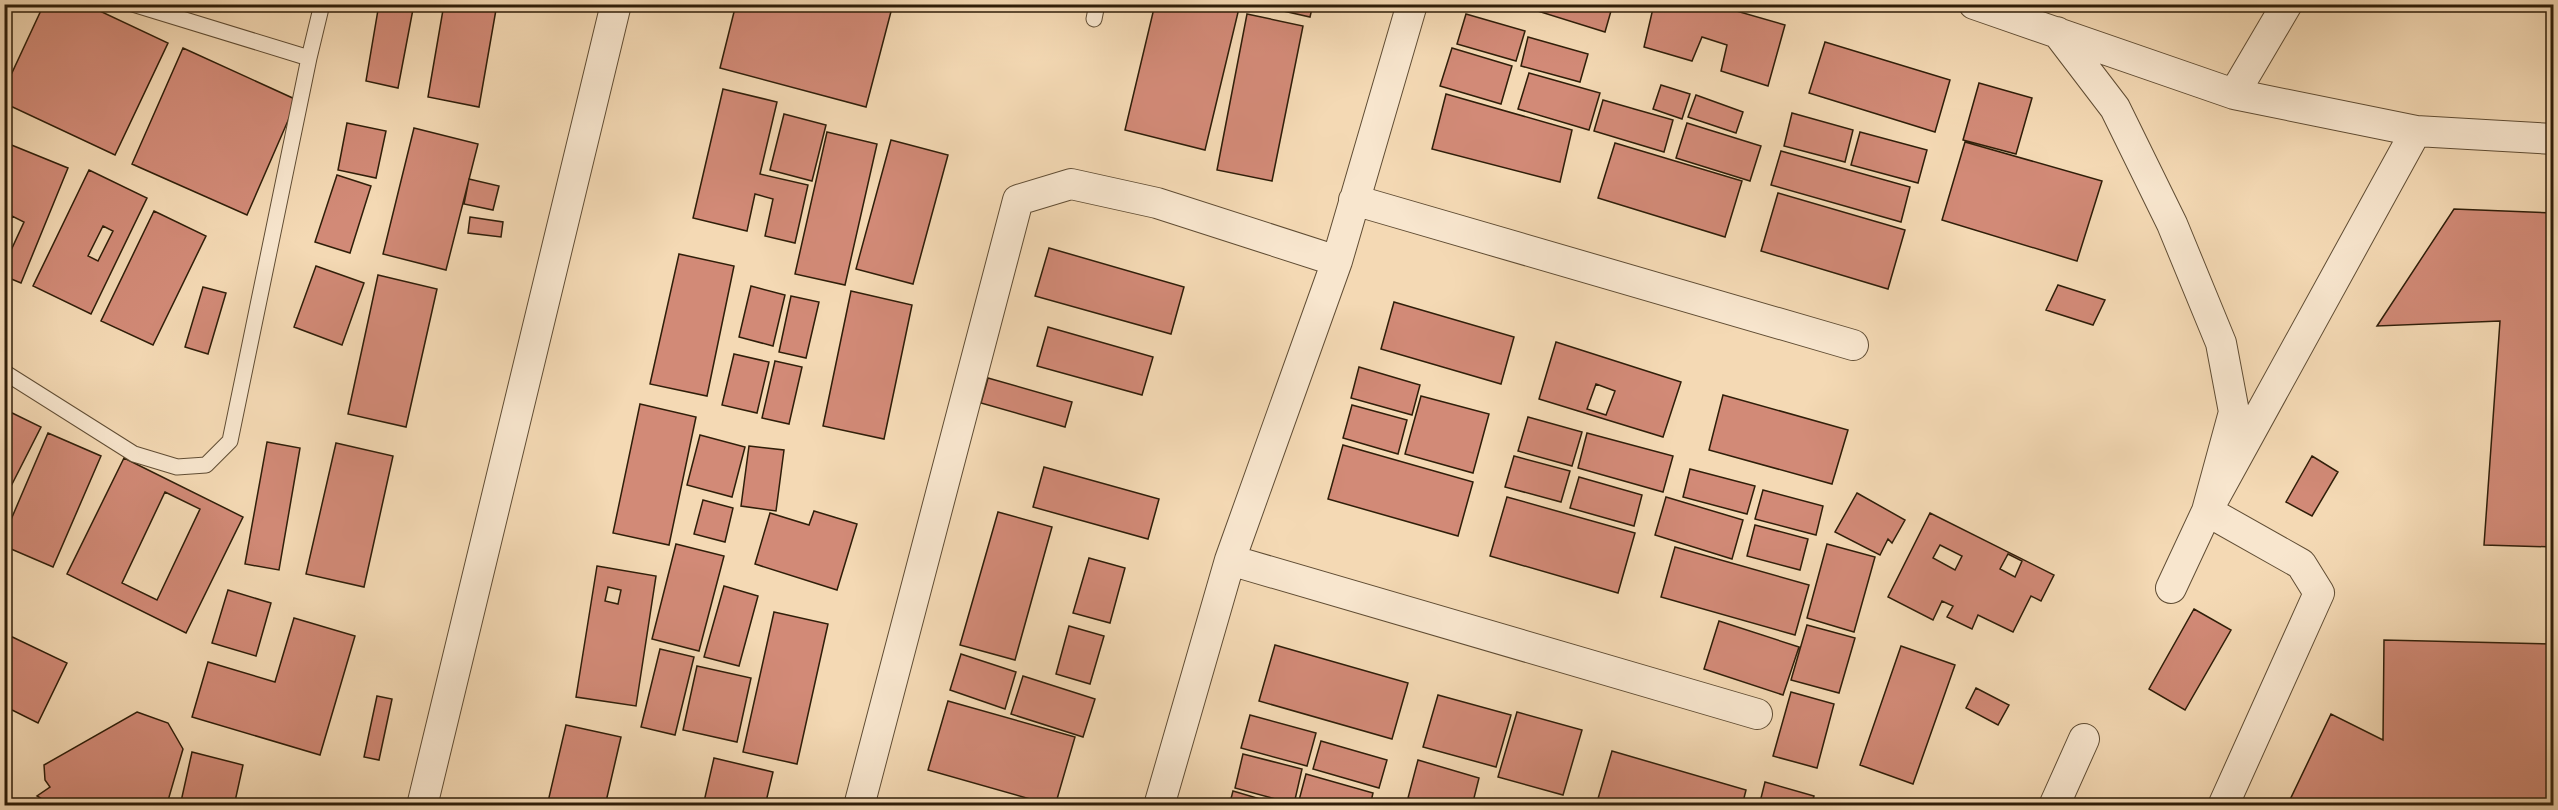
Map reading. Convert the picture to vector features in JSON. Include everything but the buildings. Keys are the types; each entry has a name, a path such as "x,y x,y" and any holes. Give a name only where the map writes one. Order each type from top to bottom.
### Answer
{"street":[{"path":"422,806 616,4"},
{"path":"1159,806 1230,560 1337,261 1412,4"},
{"path":"1974,4 2234,94 2416,131 2553,139"},
{"path":"2234,94 2287,4"},
{"path":"2057,32 2115,108 2172,224 2221,344 2234,412 2207,511"},
{"path":"2171,588 2207,511 2416,131"},
{"path":"859,806 1018,200 1071,184 1157,202 1337,261"},
{"path":"1354,200 1853,345"},
{"path":"2207,511 2301,564 2319,593 2223,806"},
{"path":"1230,560 1756,714"},
{"path":"2054,806 2084,739"}],"lane":[{"path":"133,4 309,58"},
{"path":"4,372 134,454 177,467 206,465 230,441 322,4"}]}
